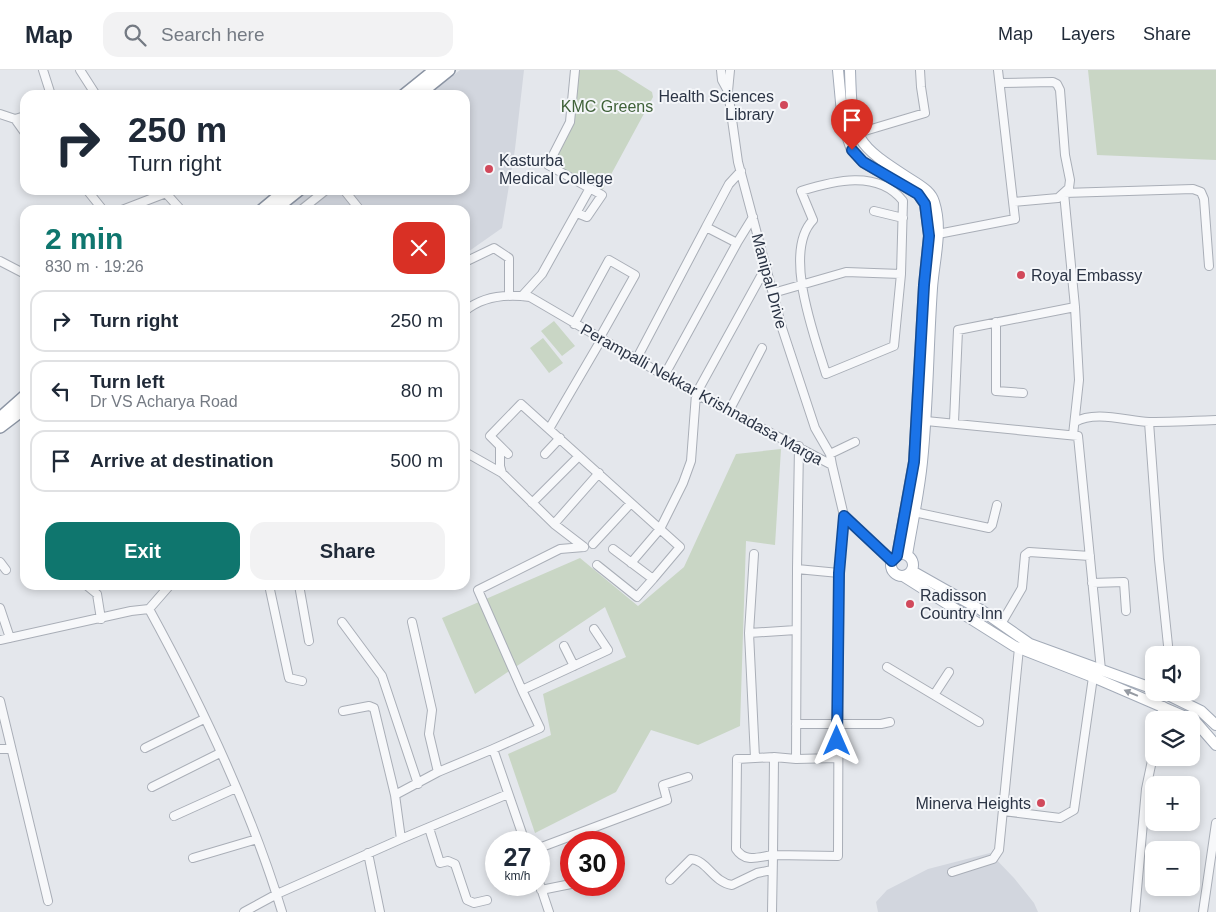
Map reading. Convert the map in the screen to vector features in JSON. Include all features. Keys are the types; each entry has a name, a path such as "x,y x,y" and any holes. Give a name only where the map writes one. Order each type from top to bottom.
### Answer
{"highway":[{"path":"410,90 435,70"},
{"path":"424,90 449,70"},
{"path":"268,205 280,195"},
{"path":"280,205 293,195"},
{"path":"0,418 20,400"},
{"path":"0,427 20,412"}],"main road":[{"path":"838,70 843,124 852,150 863,162 918,194 925,204 929,236 926,421 922,464 914,512 893,572 907,574 1002,624 1030,644 1145,687"},
{"path":"850,70 851,118 863,145 879,159 928,191 934,201 938,234 928,286 914,462 898,557"},
{"path":"898,557 913,564 907,574"},
{"path":"907,574 1019,648 1163,706 1195,721 1216,744"},
{"path":"1184,701 1201,711 1216,724"}],"street":[{"path":"43,70 49,90"},
{"path":"80,70 93,90"},
{"path":"574,70 570,122 548,165 602,195 587,217 577,213"},
{"path":"721,70 722,80 728,91"},
{"path":"728,91 730,70"},
{"path":"858,133 925,113 920,87 920,70"},
{"path":"938,234 1015,219 1014,202 1008,175 998,70"},
{"path":"1000,84 1053,82 1059,86 1070,180 1068,188 1058,198 1014,202"},
{"name":"Manipal Drive","path":"728,91 741,171 782,328 815,428 830,454 832,465"},
{"path":"0,114 15,119 20,118"},
{"path":"15,119 20,126"},
{"path":"636,360 729,184 741,171"},
{"path":"844,180 862,180 881,184 898,195 903,201 901,274 894,346 826,374 800,285 803,236 813,220 801,191 844,180"},
{"path":"522,296 542,274 590,188"},
{"path":"1064,193 1193,189 1201,192 1204,199 1208,266"},
{"path":"1064,193 1079,380 1073,435"},
{"path":"91,195 99,205"},
{"path":"147,202 152,195"},
{"path":"138,205 160,195"},
{"path":"168,195 177,205"},
{"path":"307,205 320,195"},
{"path":"348,195 356,205"},
{"path":"874,211 902,218"},
{"path":"664,376 753,217"},
{"path":"706,226 738,243"},
{"path":"470,260 494,248 509,258 509,296"},
{"path":"549,429 635,275 609,260 574,324"},
{"path":"0,261 20,271"},
{"path":"631,563 660,529 684,483 691,461 696,394 766,267"},
{"path":"773,292 846,272 901,274"},
{"name":"Perampalli Nekkar Krishnadasa Marga","path":"470,308 484,299 509,296 530,298 696,394 799,446 832,465 844,516 839,573 838,856 772,855"},
{"path":"954,422 958,330 1074,307"},
{"path":"996,322 996,391 1023,393"},
{"path":"729,411 762,348"},
{"path":"508,454 490,436 521,404 680,547 637,597 597,565"},
{"path":"1075,422 1082,418 1103,417 1149,422 1216,420"},
{"path":"926,421 954,422 1078,436 1101,670"},
{"path":"1149,422 1159,559 1168,646"},
{"path":"545,454 560,438"},
{"path":"830,454 855,442"},
{"path":"796,759 799,446"},
{"path":"500,448 502,473"},
{"path":"396,795 438,772 493,750 540,728 478,590 560,549 584,547 554,524 502,473 470,455"},
{"path":"532,502 579,456"},
{"path":"554,524 599,473"},
{"path":"592,544 632,502"},
{"path":"914,512 989,528 992,526 997,506"},
{"path":"844,516 872,542 898,557"},
{"path":"613,549 653,579"},
{"path":"1002,624 1022,588 1025,556 1029,552 1090,556"},
{"path":"754,554 750,633 755,758"},
{"path":"0,562 6,570"},
{"path":"797,569 839,573"},
{"path":"1092,582 1124,582 1126,611"},
{"path":"92,590 97,594 101,619"},
{"path":"0,640 131,611 149,609 163,590"},
{"path":"270,590 289,678 302,681"},
{"path":"300,590 309,641"},
{"path":"0,608 10,638"},
{"path":"149,609 236,788 257,839 282,912"},
{"path":"342,622 382,676 418,784"},
{"path":"412,622 432,710 429,734 438,772"},
{"path":"522,690 608,650 594,629"},
{"path":"750,633 796,630"},
{"path":"564,646 574,666"},
{"path":"952,872 992,859 997,855 1019,648"},
{"path":"887,667 979,722"},
{"path":"934,695 949,672"},
{"path":"1003,811 1060,818 1074,810 1093,677"},
{"path":"0,701 48,901"},
{"path":"343,711 369,706 374,708 396,795 401,838"},
{"path":"1162,711 1163,706"},
{"path":"145,748 204,719"},
{"path":"796,724 881,724 890,722"},
{"path":"0,749 12,749"},
{"path":"493,750 521,831"},
{"path":"152,787 220,753"},
{"path":"772,912 774,757"},
{"path":"772,855 746,859 740,856 736,849 737,759 774,757 796,759 838,758"},
{"path":"1135,912 1146,789 1151,766"},
{"path":"550,844 667,800 663,786 688,777"},
{"path":"174,816 236,788"},
{"path":"244,912 277,894 401,838 508,794"},
{"path":"1203,912 1216,823"},
{"path":"429,828 440,863 448,861 455,864 467,900 474,903 487,900"},
{"path":"193,858 257,839"},
{"path":"368,853 380,912"},
{"path":"670,880 691,859 700,861 716,879 732,885 757,873 772,870"},
{"path":"543,896 549,912"}],"shaded area":[{"name":"Kasturba Medical College","path":"460,70 524,70 515,149 502,228 470,250 470,205 288,205 300,195 470,195 470,90 435,90"},
{"path":"990,853 1014,878 1034,903 1038,912 878,912 876,902 887,890 928,869"}],"green space":[{"name":"KMC Greens","path":"574,70 617,70 652,92 653,97 601,193 549,164 570,123"},
{"path":"1088,70 1216,70 1216,160 1097,155"},
{"path":"554,321 575,346 562,356 541,331"},
{"path":"543,338 563,363 549,373 530,348"},
{"path":"781,449 775,545 746,541 740,726 698,745 651,730 616,792 539,831 534,831 508,754 551,735 543,694 626,657 605,607 475,694 442,618 580,558 638,606 684,567 736,454"}],"place":[{"name":"Health Sciences Library","path":"784,105"},
{"name":"Kasturba Medical College","path":"489,169"},
{"name":"Royal Embassy","path":"1021,275"},
{"name":"Radisson Country Inn","path":"910,604"},
{"name":"Minerva Heights","path":"1041,803"}],"route":[{"path":"837,741 838,604 844,516 892,561 897,556 914,462 924,285 929,236 925,204 918,194 863,162 852,150"}]}
